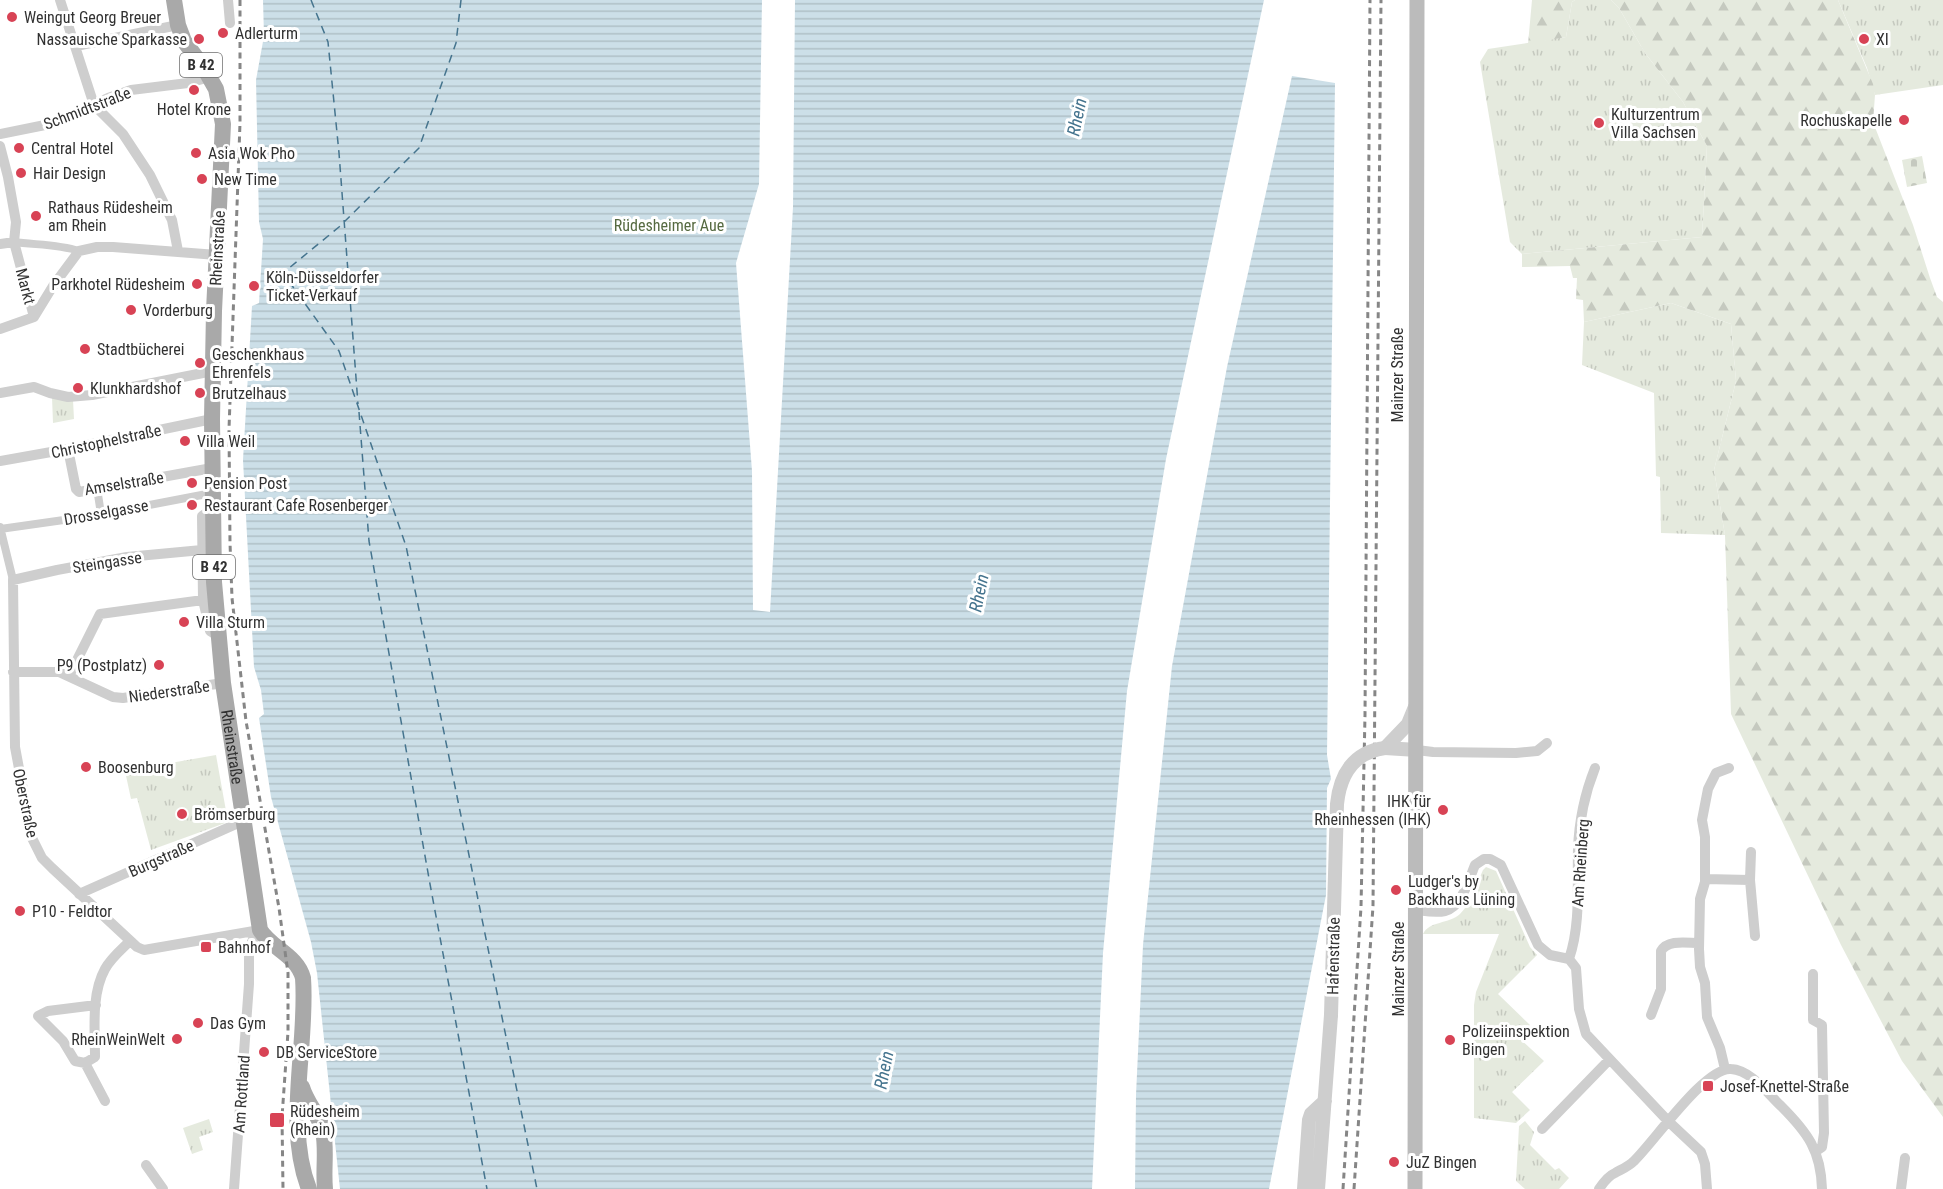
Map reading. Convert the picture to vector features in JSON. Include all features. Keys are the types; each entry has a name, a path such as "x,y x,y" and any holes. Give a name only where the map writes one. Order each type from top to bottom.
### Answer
{"main road":[{"name":"Rheinstraße","path":"174,0 178,24 187,48 210,77 219,97 223,124 212,419 212,501 218,636 260,930"},
{"name":"Mainzer Straße","path":"1415,1189 1416,0"},
{"path":"260,930 267,940 292,959 301,972 303,996 298,1099 300,1147 309,1189"},
{"path":"300,1081 305,1098 323,1130 325,1189"}],"street":[{"path":"60,0 94,105 123,134 150,175 172,220 178,251"},
{"path":"228,0 230,24"},
{"path":"76,46 178,24"},
{"name":"Schmidtstraße","path":"0,134 50,124 131,90 188,83 210,77"},
{"path":"0,146 16,222 14,242 0,244"},
{"name":"Markt","path":"34,317 14,242 79,251 97,247 217,255"},
{"name":"Markt","path":"34,317 79,251"},
{"path":"0,329 34,317"},
{"path":"0,393 34,387 68,397 92,395 213,370"},
{"name":"Christophelstraße","path":"0,461 212,419"},
{"name":"Amselstraße","path":"68,449 76,489 80,492 212,468"},
{"path":"98,489 101,514"},
{"name":"Drosselgasse","path":"0,528 212,501"},
{"name":"Rheinstraße","path":"212,501 202,516 204,600 210,631 218,636"},
{"name":"Oberstraße","path":"0,528 13,580 15,747 32,838 42,858 130,941 144,950 260,930"},
{"name":"Steingasse","path":"13,580 128,557 202,550"},
{"path":"69,676 100,614 204,600"},
{"name":"Niederstraße","path":"14,672 59,672 113,697 123,698 223,683"},
{"name":"Hafenstraße","path":"1385,748 1408,724 1416,706"},
{"path":"1417,750 1516,753 1537,751 1547,742"},
{"name":"Hafenstraße","path":"1318,1189 1331,1015 1339,786 1353,763 1376,749 1417,750"},
{"name":"Am Rheinberg","path":"1595,768 1587,788 1578,845 1575,936 1569,959 1576,968 1583,1028 1590,1040 1609,1060 1701,1152 1705,1164 1707,1189"},
{"path":"1725,1069 1720,1048 1707,1017 1699,943 1700,899 1705,879 1705,837 1702,820 1708,789 1716,773 1729,768"},
{"name":"Burgstraße","path":"80,894 243,821"},
{"path":"1751,852 1750,880 1755,936"},
{"path":"1416,910 1440,912 1452,908 1462,894 1475,865 1484,859 1495,860 1501,865 1538,945 1550,955 1569,959"},
{"path":"1705,879 1750,880"},
{"name":"Am Rottland","path":"234,1189 249,984 249,949 260,930"},
{"path":"96,1005 48,1011 38,1016 63,1041 75,1061 85,1063 95,1057 96,1005 99,985 104,970 130,941"},
{"path":"1651,1015 1661,989 1661,951 1664,946 1671,943 1699,943"},
{"path":"1813,974 1813,1020 1822,1025 1824,1133 1821,1147 1816,1151"},
{"path":"1542,1129 1609,1060"},
{"path":"85,1063 105,1101"},
{"path":"1599,1189 1614,1173 1632,1163 1704,1082 1725,1069 1738,1070 1754,1080 1801,1126 1816,1151 1822,1189"},
{"path":"1304,1189 1309,1120 1311,1114 1325,1101"},
{"path":"1901,1189 1905,1158"},
{"path":"146,1165 163,1189"}],"green space":[{"path":"1532,0 1575,0 1572,2 1566,37 1528,44"},
{"path":"1575,0 1611,0 1619,8 1645,53 1683,102 1707,146 1702,237 1522,254 1510,242 1480,62 1488,49 1566,37 1572,2"},
{"path":"1611,0 1838,0 1873,84 1875,95 1873,122 1913,225 1937,297 1943,302 1943,1117 1902,1061 1841,945 1731,714 1725,535 1714,470 1736,381 1731,324 1671,303 1584,322 1583,300 1576,299 1577,278 1573,278 1570,266 1522,267 1522,254 1702,237 1707,146 1683,102 1645,53 1619,8"},
{"path":"1838,0 1943,0 1943,85 1875,95 1867,68"},
{"path":"1922,156 1927,183 1907,187 1902,160"},
{"path":"1671,303 1731,324 1736,381 1714,470 1725,535 1661,533 1660,477 1656,476 1654,393 1582,365 1584,322"},
{"path":"52,397 73,400 74,419 53,423"},
{"path":"216,755 228,822 151,850 137,798 131,799 125,771"},
{"path":"1486,867 1496,871 1530,947 1537,955 1498,994 1530,1025 1519,1038 1544,1061 1512,1092 1530,1110 1516,1123 1474,1118 1474,1005 1476,992 1499,934 1423,934 1430,927 1460,914 1471,899"},
{"path":"209,1119 213,1132 199,1137 203,1150 192,1154 183,1128"},
{"path":"1525,1121 1534,1132 1530,1145 1555,1170 1559,1168 1569,1178 1559,1189 1525,1189 1516,1181 1519,1126"}],"water":[{"name":"Rhein","path":"263,0 762,0 759,184 736,263 752,471 753,610 770,612 793,207 795,0 1264,0 1166,459 1127,691 1103,953 1092,1189 340,1189 317,973 311,942 271,797 259,718 264,714 261,690 254,667 243,460 252,306 259,303 263,239 259,222 256,80 264,36"},
{"path":"1292,76 1335,83 1327,755 1331,779 1327,788 1326,895 1269,1189 1135,1189 1136,1095 1143,945 1172,666 1227,367"}],"ferry route":[{"path":"311,0 328,42 358,404"},
{"path":"461,0 456,43 419,148 339,227 283,273 339,351 406,546 537,1189"},
{"path":"359,412 369,541 487,1189"}],"railway":[{"path":"240,0 240,123 229,429 230,543 232,598 246,721 279,908 288,973 288,1032 282,1117 283,1189"},
{"path":"1343,1189 1361,907 1365,715 1370,0"},
{"path":"1354,1189 1373,906 1381,0"}],"place":[{"name":"Weingut Georg Breuer","path":"12,17"},
{"name":"Adlerturm","path":"223,33"},
{"name":"Nassauische Sparkasse","path":"199,39"},
{"name":"XI","path":"1864,39"},
{"name":"Hotel Krone","path":"194,90"},
{"name":"Rochuskapelle","path":"1904,120"},
{"name":"Kulturzentrum Villa Sachsen","path":"1599,123"},
{"name":"Central Hotel","path":"19,148"},
{"name":"Asia Wok Pho","path":"196,153"},
{"name":"Hair Design","path":"21,173"},
{"name":"New Time","path":"202,179"},
{"name":"Rathaus Rüdesheim am Rhein","path":"36,216"},
{"name":"Parkhotel Rüdesheim","path":"197,284"},
{"name":"Köln-Düsseldorfer Ticket-Verkauf","path":"254,286"},
{"name":"Vorderburg","path":"131,310"},
{"name":"Stadtbücherei","path":"85,349"},
{"name":"Geschenkhaus Ehrenfels","path":"200,363"},
{"name":"Klunkhardshof","path":"78,388"},
{"name":"Brutzelhaus","path":"200,393"},
{"name":"Villa Weil","path":"185,441"},
{"name":"Pension Post","path":"192,483"},
{"name":"Restaurant Cafe Rosenberger","path":"192,505"},
{"name":"Villa Sturm","path":"184,622"},
{"name":"P9 (Postplatz)","path":"159,665"},
{"name":"Boosenburg","path":"86,767"},
{"name":"IHK für Rheinhessen (IHK)","path":"1443,810"},
{"name":"Brömserburg","path":"182,814"},
{"name":"Ludger's by Backhaus Lüning","path":"1396,890"},
{"name":"P10 - Feldtor","path":"20,911"},
{"name":"Bahnhof","path":"206,947"},
{"name":"Das Gym","path":"198,1023"},
{"name":"RheinWeinWelt","path":"177,1039"},
{"name":"Polizeiinspektion Bingen","path":"1450,1040"},
{"name":"DB ServiceStore","path":"264,1052"},
{"name":"Josef-Knettel-Straße","path":"1708,1086"},
{"name":"Rüdesheim (Rhein)","path":"277,1120"},
{"name":"JuZ Bingen","path":"1394,1162"}],"park label":[{"name":"Rüdesheimer Aue","path":"669,225"}]}
